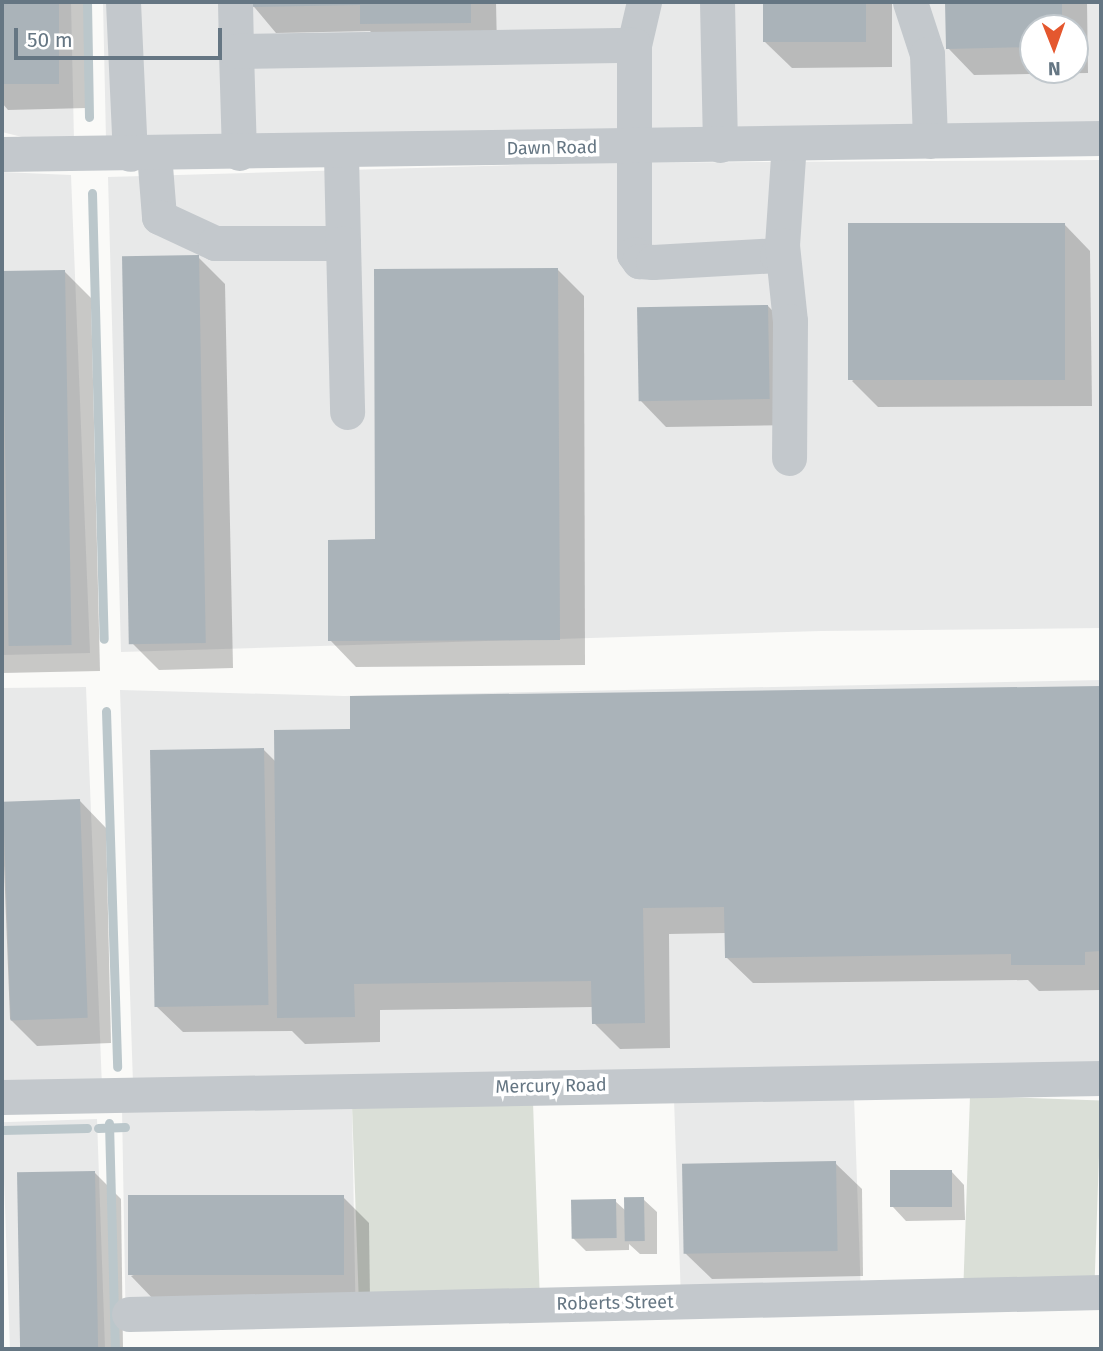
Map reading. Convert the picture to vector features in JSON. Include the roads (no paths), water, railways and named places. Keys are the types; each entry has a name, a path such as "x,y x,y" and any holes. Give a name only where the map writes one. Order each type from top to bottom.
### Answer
{"street":[{"path":"123,2 142,154 159,217 215,243 343,243"},
{"path":"235,2 239,153"},
{"path":"644,2 634,45 634,254 639,261 769,258 782,245"},
{"path":"717,2 720,145"},
{"path":"911,2 927,54 930,141"},
{"path":"236,51 634,45"},
{"name":"Dawn Road","path":"2,154 341,152 1101,138"},
{"path":"789,143 782,245 790,321 789,458"},
{"path":"341,152 347,412"},
{"name":"Mercury Road","path":"2,1097 1101,1078"},
{"name":"Roberts Street","path":"129,1314 1101,1292"}],"waterway":[{"path":"87,2 89,117"},
{"path":"92,193 104,639"},
{"path":"106,711 117,1067"},
{"path":"109,1123 115,1349"},
{"path":"98,1128 125,1127"},
{"path":"2,1130 87,1128"}]}
